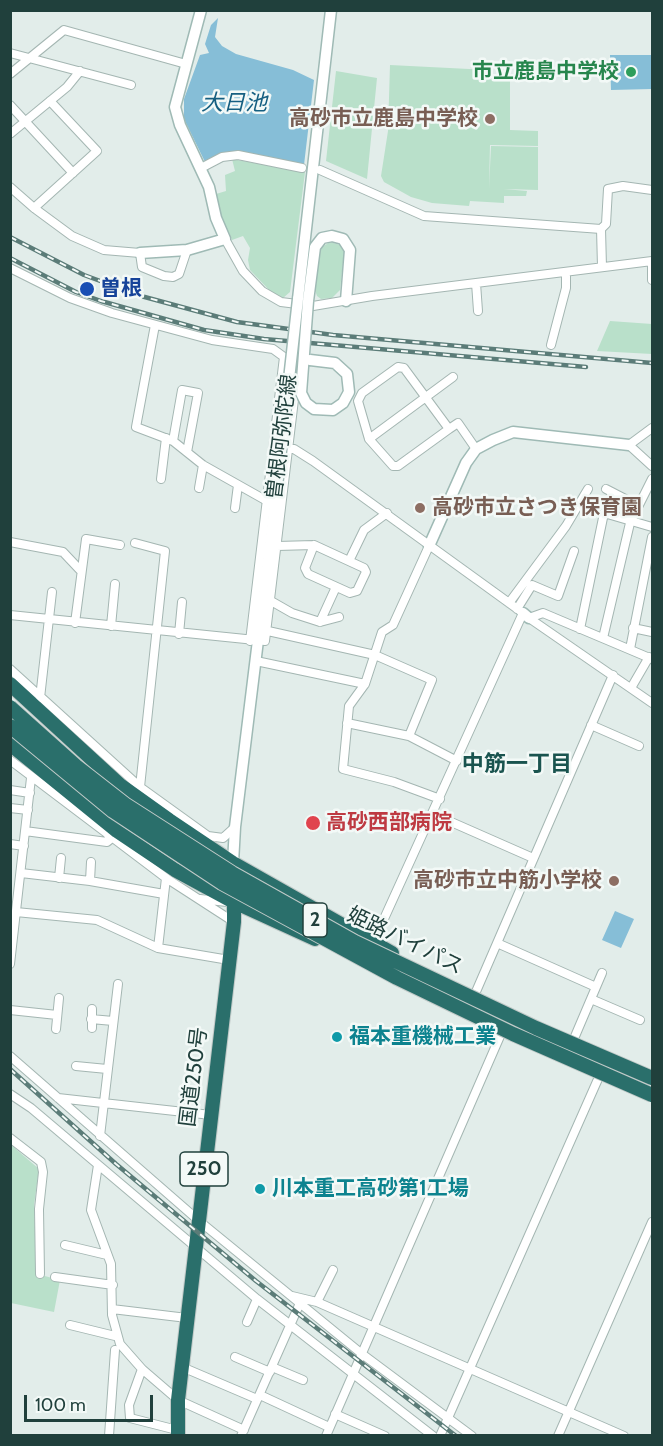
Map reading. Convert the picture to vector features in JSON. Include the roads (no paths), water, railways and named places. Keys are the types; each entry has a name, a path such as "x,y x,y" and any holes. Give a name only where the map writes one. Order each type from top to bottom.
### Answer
{"highway":[{"path":"10,684 120,785 206,839 233,863 373,943 652,1078"},
{"name":"姫路バイパス","path":"10,706 76,766 118,798 162,831 232,873 355,942 536,1028 652,1078"},
{"name":"姫路バイパス","path":"10,726 113,811 222,883 397,978 513,1034 652,1094"},
{"path":"10,744 117,831 175,870 281,925 399,974 652,1094"},
{"name":"国道250号","path":"178,1433 178,1400 194,1248 234,922 233,863"}],"main road":[{"path":"140,253 187,250 225,239 216,218 209,188 201,168 176,117 177,97 201,10"},
{"name":"曽根阿弥陀線","path":"233,863 235,827 256,661 254,642 303,300 331,10"},
{"path":"284,357 298,358 310,360 335,363 347,374 349,386 346,398 333,410 319,411 309,407 301,393 303,300 315,248 322,238 332,236 343,239 350,250 346,301"},
{"path":"429,546 466,464 476,449 513,432 629,445"}],"street":[{"path":"10,74 64,30 186,64"},
{"path":"10,52 131,85"},
{"path":"10,134 74,81 80,71"},
{"path":"34,208 97,151 50,101"},
{"path":"10,105 73,173"},
{"path":"201,168 222,157 238,155 302,168"},
{"path":"320,170 424,216 601,229"},
{"path":"602,267 601,229 606,224 608,189 623,186 652,190"},
{"path":"10,187 58,227 87,243 104,250 140,253 142,267 173,277 183,267 187,250"},
{"path":"225,239 243,271 271,298 291,304 313,306 652,261 652,280"},
{"path":"10,268 70,298 212,340 273,349 284,357 267,501 254,642"},
{"path":"551,345 566,288 566,272"},
{"path":"476,283 478,311"},
{"path":"155,325 136,427 169,439 203,465 267,501"},
{"path":"10,615 254,642 265,641 272,601 298,358"},
{"path":"449,429 404,368 399,367 362,393 358,401 369,439 393,466 398,466 458,423 476,449"},
{"path":"369,439 453,377"},
{"path":"161,479 182,390 198,393 187,452"},
{"path":"652,429 629,445 652,466"},
{"path":"273,447 294,449 313,461 652,703"},
{"path":"199,488 203,465"},
{"path":"603,638 630,523 652,479"},
{"path":"235,508 238,485"},
{"path":"509,603 566,526 588,489"},
{"path":"606,489 637,505"},
{"path":"349,561 364,530 387,513"},
{"path":"580,629 604,513 630,523 652,527"},
{"path":"630,649 652,537"},
{"path":"75,623 80,570 86,539 120,545"},
{"path":"10,542 63,552 80,570"},
{"path":"134,544 165,551 140,787"},
{"path":"277,546 314,545 364,568 366,572 357,591 350,593 308,574 305,568 314,545"},
{"path":"429,546 393,625 382,632 365,684 349,706 343,769 394,782 440,799"},
{"path":"373,943 523,613 532,585 558,596 574,551"},
{"path":"111,626 115,584"},
{"path":"320,622 336,587"},
{"path":"40,698 52,592"},
{"path":"272,601 292,613 320,622 339,617"},
{"path":"179,634 182,602"},
{"path":"523,613 543,614 651,658 631,688"},
{"path":"633,628 652,632"},
{"path":"268,631 375,654 432,680 409,736"},
{"path":"256,661 365,684"},
{"path":"10,669 171,815 206,839 225,837 235,827"},
{"path":"475,994 613,675"},
{"path":"347,723 409,736 457,761"},
{"path":"591,725 639,746"},
{"path":"619,737 622,727"},
{"path":"10,760 166,878 234,922"},
{"path":"10,964 31,778"},
{"path":"10,790 30,793"},
{"path":"10,808 28,810"},
{"path":"68,811 112,838"},
{"path":"433,814 534,858"},
{"path":"25,831 107,842 112,838"},
{"path":"10,844 24,846"},
{"path":"59,878 61,858"},
{"path":"90,881 91,862"},
{"path":"21,873 90,881 164,894"},
{"path":"158,948 166,878"},
{"path":"199,899 234,902"},
{"path":"14,917 97,921 158,948 229,960"},
{"path":"497,943 596,987"},
{"path":"573,1041 602,973"},
{"path":"100,1136 118,984"},
{"path":"56,1029 58,998"},
{"path":"591,999 640,1020"},
{"path":"92,1009 92,1028"},
{"path":"10,1010 57,1015"},
{"path":"92,1018 113,1021"},
{"path":"326,1436 505,1026"},
{"path":"10,1056 198,1220 362,1354 472,1436"},
{"path":"76,1066 107,1069"},
{"path":"440,1436 602,1070"},
{"path":"10,1094 31,1108 256,1299 433,1436"},
{"path":"58,1098 211,1115"},
{"path":"10,1138 42,1162 44,1172 39,1209 40,1274"},
{"path":"98,1165 90,1210 107,1255 113,1285 112,1309 116,1336 142,1369 178,1400 242,1433 300,1303"},
{"path":"558,1436 652,1222"},
{"path":"64,1245 107,1255"},
{"path":"317,1302 333,1270"},
{"path":"55,1277 113,1285"},
{"path":"291,1296 317,1302 624,1436"},
{"path":"247,1322 256,1299"},
{"path":"112,1309 187,1318"},
{"path":"70,1325 116,1336"},
{"path":"109,1436 115,1350"},
{"path":"236,1357 303,1380"},
{"path":"182,1367 329,1427"},
{"path":"142,1369 129,1406 130,1418 178,1433"},
{"path":"335,1414 385,1436"}],"water":[{"name":"大日池","path":"218,18 215,37 222,46 236,54 293,70 314,80 304,165 238,152 205,162 184,119 184,99 200,55 209,53 205,44 211,25"},
{"name":"市立鹿島中学校","path":"610,55 652,55 652,89 611,90"},
{"path":"615,911 634,919 621,948 602,940"}],"railway":[{"path":"10,237 84,275 141,296 237,322 333,335 652,363"},
{"path":"10,258 76,292 204,330 264,339 586,367"},
{"path":"10,1069 116,1164 256,1281 456,1436"}],"place":[{"name":"市立鹿島中学校","path":"631,72"},
{"name":"高砂市立鹿島中学校","path":"490,119"},
{"name":"曽根","path":"87,289"},
{"name":"高砂市立さつき保育園","path":"420,508"},
{"name":"高砂西部病院","path":"313,823"},
{"name":"高砂市立中筋小学校","path":"614,881"},
{"name":"福本重機械工業","path":"337,1037"},
{"name":"川本重工高砂第1工場","path":"260,1189"}],"district":[{"name":"中筋一丁目","path":"517,765"}]}
